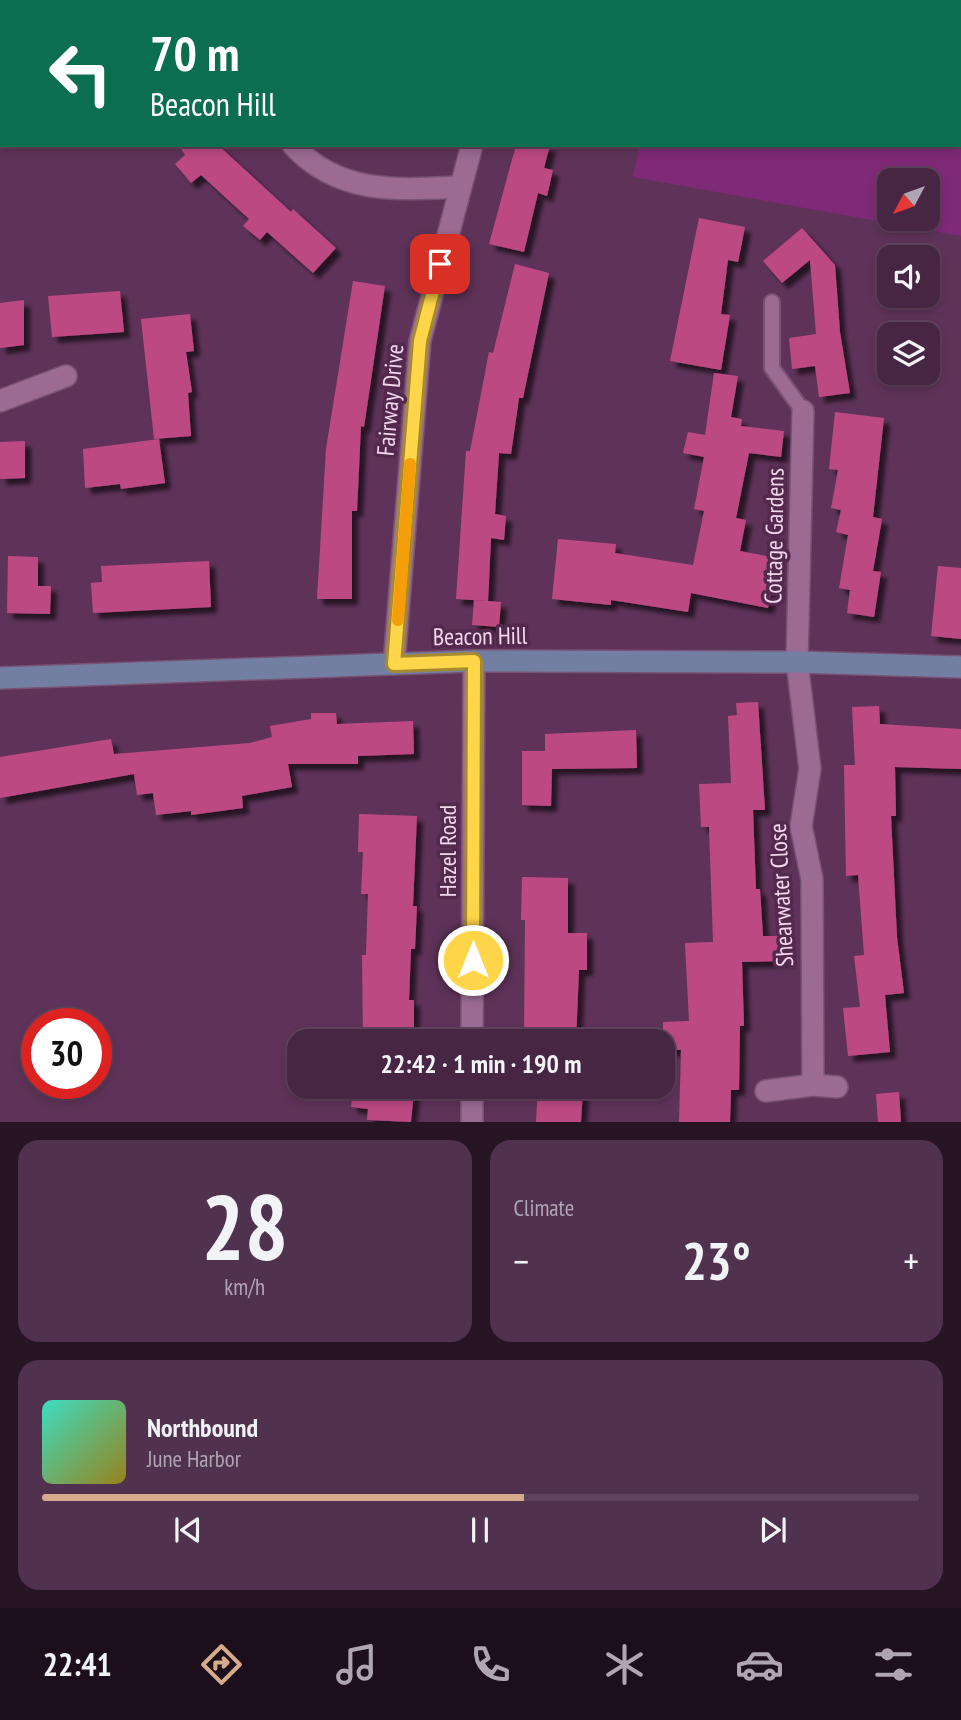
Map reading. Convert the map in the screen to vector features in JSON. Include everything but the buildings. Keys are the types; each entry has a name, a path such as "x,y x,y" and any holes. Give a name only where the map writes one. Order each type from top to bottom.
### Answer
{"street":[{"path":"294,147 309,164 358,184 393,191 460,187"},
{"name":"Fairway Drive","path":"394,664 420,341 471,147"},
{"path":"0,401 66,376"},
{"name":"Cottage Gardens","path":"797,662 803,411"},
{"name":"Beacon Hill","path":"0,678 474,661 797,662 961,667"},
{"name":"Hazel Road","path":"472,1029 474,661"},
{"name":"Shearwater Close","path":"797,662 810,769 801,826 811,879 813,1085"},
{"path":"766,1091 813,1085 837,1087"},
{"path":"472,1099 472,1122"}],"lane":[{"path":"772,302 772,368 803,411"}],"shaded area":[{"path":"640,147 961,147 961,236 933,231 940,231 940,168 877,168 877,221 633,177"}],"slow traffic":[{"path":"398,620 410,464"}],"route":[{"path":"440,264 420,341 394,664 474,661 473,960"}]}
